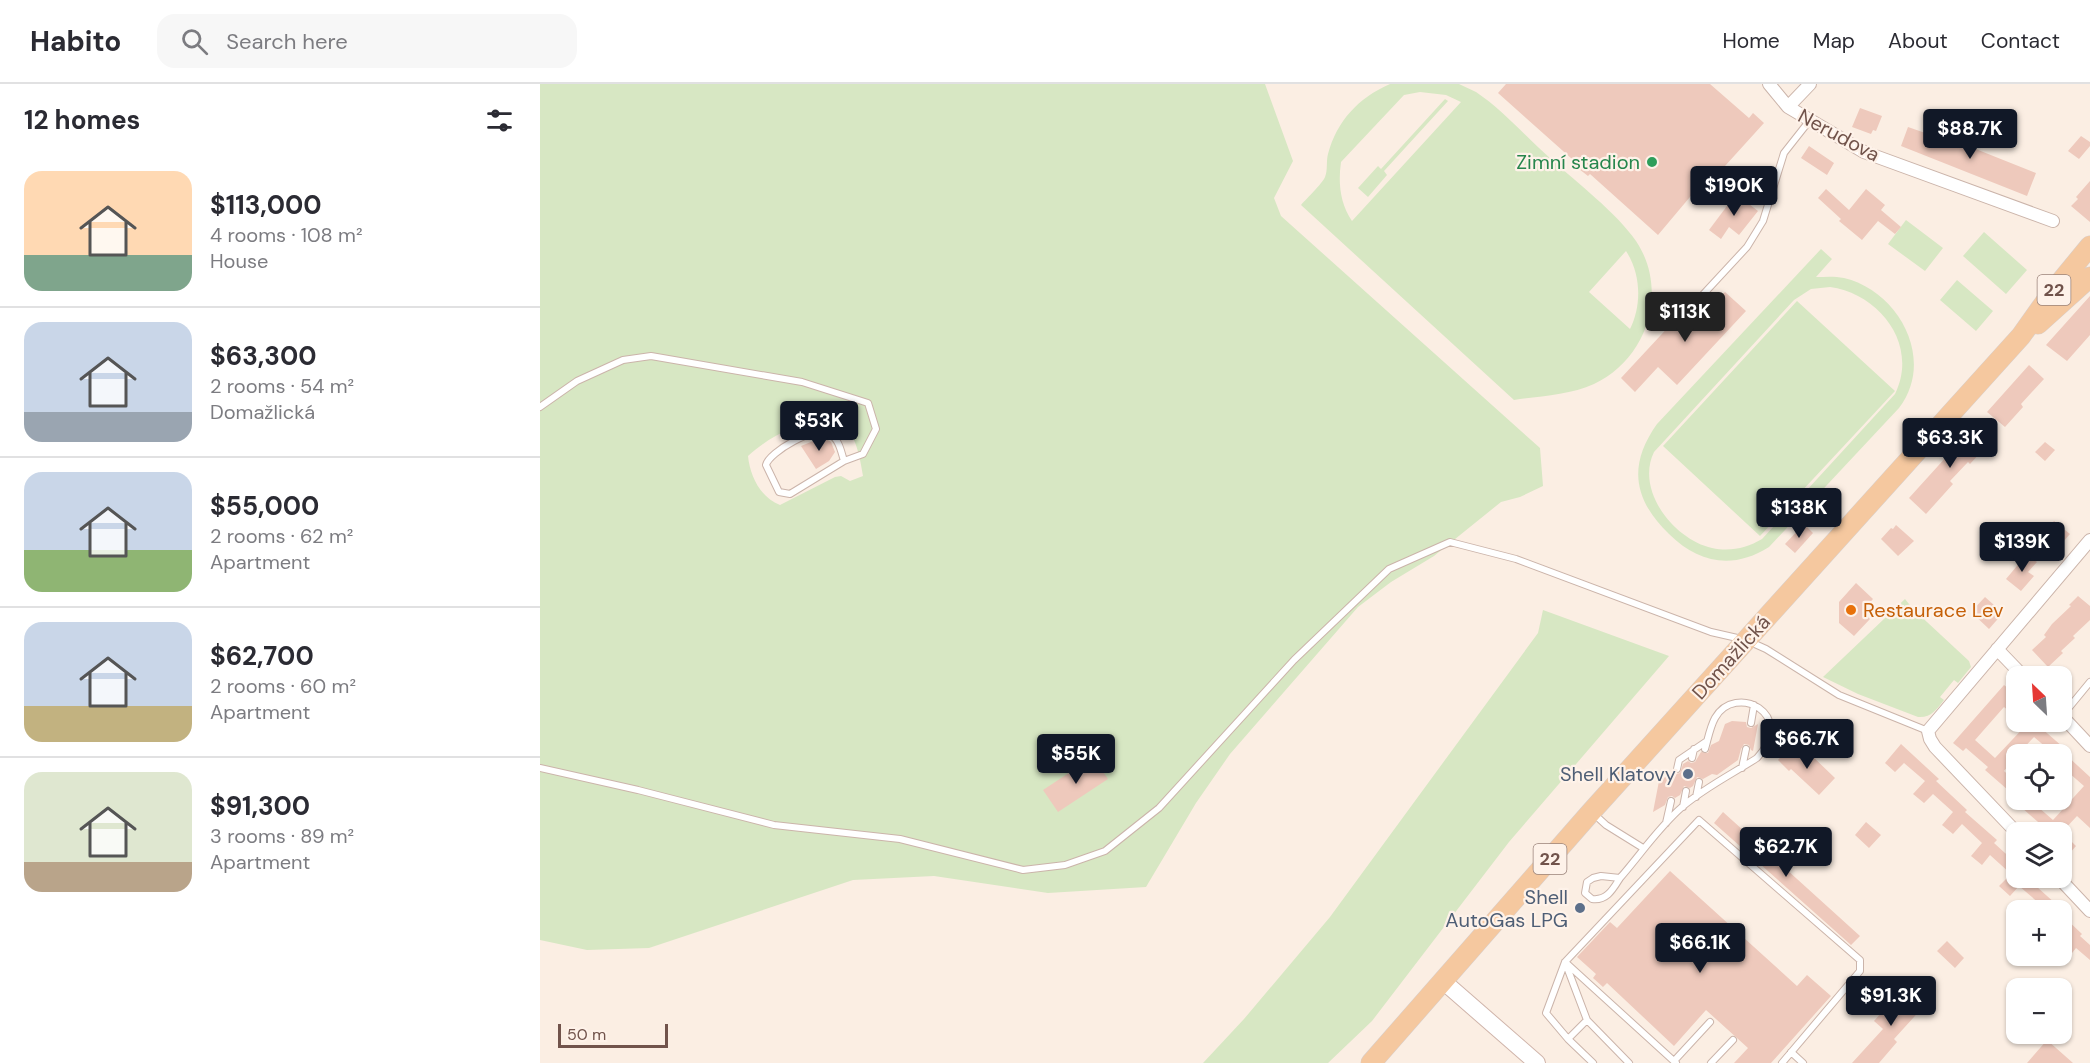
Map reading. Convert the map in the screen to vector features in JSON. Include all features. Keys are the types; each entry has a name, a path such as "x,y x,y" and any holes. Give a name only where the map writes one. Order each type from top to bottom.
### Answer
{"main road":[{"name":"Domažlická","path":"1443,981 1591,812 2021,336 2053,291 2090,246"},
{"name":"Domažlická","path":"2021,336 2065,301 2090,277"},
{"name":"22","path":"1371,1063 1443,981"},
{"path":"1443,981 1537,1063"}],"street":[{"name":"Nerudova","path":"1769,84 1788,107 1864,152 2054,221"},
{"path":"1788,107 1810,84"},
{"path":"2006,822 1935,747 1928,731 2090,540"},
{"path":"1997,650 2014,666"},
{"path":"2072,727 2090,746"},
{"path":"2068,888 2090,911"}],"lane":[{"path":"1697,302 1747,248 1763,221 1784,153 1810,120"},
{"path":"540,407 577,381 623,360 651,356 802,382 868,403 876,429 863,454 844,461 790,494 779,492 766,465 767,460 771,455 805,436 823,431 830,433 841,449 844,461"},
{"path":"540,768 638,790 774,825 900,839 1023,870 1065,865 1105,851 1159,808 1294,660 1389,569 1450,543 1516,559 1710,632 1746,640 1774,654 1839,695 1928,731"},
{"path":"2072,703 2090,682"},
{"path":"1620,878 1593,878 1587,882 1586,892 1592,899 1604,898 1610,893 1643,848 1683,807 1757,758 1767,748 1771,735 1766,714 1754,705 1739,702 1721,710 1716,716 1705,749"},
{"path":"1751,723 1754,705"},
{"path":"1677,769 1679,760 1707,740"},
{"path":"1692,759 1694,749"},
{"path":"1742,768 1746,750"},
{"path":"1696,797 1699,782"},
{"path":"1683,807 1686,791"},
{"path":"1666,823 1671,801"},
{"path":"1591,812 1606,825 1643,848"},
{"path":"1593,1063 1568,1039 1546,1012 1565,962 1699,820 1860,960 1860,971 1782,1063"},
{"path":"1565,962 1587,1020 1629,1063"},
{"path":"1565,962 1675,1062 1710,1022"},
{"path":"1568,1039 1587,1020"},
{"path":"1711,1063 1733,1040"},
{"path":"1791,1052 1803,1063"}],"green space":[{"path":"540,84 1265,84 1293,161 1274,198 1281,216 1540,448 1543,486 1520,497 1501,502 1434,556 1391,582 1358,607 1230,754 1196,803 1146,887 1048,893 934,876 853,880 649,948 587,950 540,940","holes":["821,418 836,419 848,429 856,444 863,476 850,481 841,476 835,477 780,505 767,497 757,485 748,456 782,432"]},
{"path":"1390,84 1459,84 1476,92 1505,115 1628,230 1646,260 1651,280 1651,301 1648,321 1640,341 1613,373 1594,384 1575,391 1514,400 1301,205 1325,177 1328,154 1343,121 1368,96","holes":["1420,92 1446,95 1461,102 1352,221 1341,193 1341,162 1404,95","1626,251 1635,270 1638,290 1637,310 1630,329 1589,292"]},
{"path":"1445,99 1448,101 1384,171 1387,175 1368,197 1358,188 1378,166 1381,169"},
{"path":"1906,220 1943,248 1925,271 1888,244"},
{"path":"1984,232 2027,270 2006,294 1963,256"},
{"path":"1821,249 1832,259 1816,277 1844,278 1864,285 1881,297 1895,312 1906,330 1912,349 1914,369 1910,389 1899,408 1769,547 1756,554 1729,561 1704,557 1680,544 1657,521 1642,495 1639,468 1648,439 1657,424","holes":["1830,287 1865,300 1879,311 1898,340 1902,358 1901,376 1895,394 1762,539 1744,547 1725,550 1698,543 1685,535 1662,512 1654,497 1650,482 1650,467 1654,452 1794,300 1811,289"]},
{"path":"1957,280 1993,311 1976,331 1940,300"},
{"path":"1797,301 1895,391 1760,536 1663,446"},
{"path":"1905,599 1969,661 1971,667 1958,683 1954,680 1940,697 1944,700 1936,710 1923,717 1858,694 1823,677"},
{"path":"1543,610 1669,656 1509,842 1372,1021 1328,1063 1203,1063 1244,1019 1330,917 1538,633"}],"building":[{"name":"Zimní stadion","path":"1506,84 1710,84 1749,118 1753,113 1764,123 1725,166 1727,172 1714,177 1724,196 1705,189 1700,195 1695,191 1658,235 1590,174 1588,176 1579,169 1581,167 1498,93"},
{"path":"1860,108 1882,116 1876,131 1873,130 1871,134 1852,127"},
{"path":"1908,127 1931,135 1923,128 2036,173 2027,196 1901,146"},
{"path":"2081,136 2090,142 2090,146 2079,159 2068,151"},
{"path":"1809,146 1834,163 1827,175 1801,158"},
{"path":"2090,181 2090,222 2071,206"},
{"path":"1826,189 1849,210 1866,189 1885,205 1881,210 1901,227 1895,234 1878,221 1862,240 1839,221 1841,219 1818,198"},
{"path":"1736,194 1758,211 1739,235 1729,227 1721,239 1709,230"},
{"path":"1725,292 1746,311 1677,385 1658,367 1635,392 1621,378 1686,308 1698,319"},
{"path":"2090,296 2090,335 2067,361 2046,345"},
{"path":"2029,365 2044,379 2021,404 2023,407 2005,427 1987,412"},
{"path":"1976,424 1992,440 1970,464 1968,462 1950,481 1953,484 1926,514 1909,498"},
{"path":"823,437 831,442 835,452 829,461 816,469 801,446"},
{"path":"2045,442 2055,450 2045,461 2035,452"},
{"path":"2054,521 2070,534 2056,550 2041,537"},
{"path":"1804,524 1813,533 1795,553 1785,544"},
{"path":"1896,525 1914,541 1898,556 1881,539"},
{"path":"2027,554 2037,562 2028,572 2034,576 2021,591 2006,579"},
{"name":"Restaurace Lev","path":"1856,583 1873,599 1862,611 1870,619 1854,636 1839,623 1839,602"},
{"path":"2078,596 2090,606 2090,620 2073,636 2075,638 2061,651 2063,653 2047,666 2032,650 2046,637 2044,635 2071,606 2069,605"},
{"path":"1985,597 2003,613 1989,629 1971,612"},
{"path":"2004,685 2006,687 2006,709 2004,707 1975,740 1995,758 2006,746 2006,769 2004,771 2006,788 1985,770 1988,767 1966,748 1963,751 1953,743"},
{"path":"1732,721 1746,722 1747,727 1751,728 1758,724 1753,751 1749,745 1744,744 1738,760 1717,775 1712,774 1703,779 1697,777 1693,786 1690,788 1684,786 1680,795 1675,798 1668,797 1665,805 1653,812 1659,781 1673,772 1680,773 1683,764 1688,761 1695,762 1701,752 1708,753 1711,745 1719,741 1725,724"},
{"path":"2020,732 2046,732 2060,744 2042,744 2034,737 2027,744 2008,744"},
{"path":"1901,744 1939,779 1936,781 1967,810 1965,812 1997,840 1994,843 2006,854 2006,869 1990,855 1982,865 1971,856 1982,843 1962,824 1953,834 1942,825 1953,812 1933,794 1924,803 1913,794 1925,781 1904,763 1895,772 1885,763"},
{"path":"1792,745 1806,759 1810,754 1835,778 1819,795 1778,760"},
{"path":"1093,757 1108,779 1058,812 1043,790"},
{"path":"2072,760 2090,777 2090,828 2077,816 2071,822 2038,822 2024,810 2042,810 2053,820 2062,810 2072,810 2072,799 2084,786 2072,776"},
{"path":"1723,812 1860,936 1851,945 1714,823"},
{"path":"1866,822 1881,835 1869,848 1855,835"},
{"path":"1670,871 1797,986 1807,975 1831,996 1771,1063 1734,1063 1748,1048 1706,1010 1674,1046 1607,983 1603,987 1593,978 1596,974 1577,957 1610,922 1617,928"},
{"path":"2006,879 2006,888 2017,888 2010,896 1999,886"},
{"path":"2021,888 2038,888 2052,900 2035,900"},
{"path":"2072,925 2090,945 2090,960 2076,948 2072,953"},
{"path":"1947,941 1964,958 1955,968 1937,951"},
{"path":"1904,987 1924,1006 1894,1039 1897,1042 1879,1063 1852,1063 1883,1029 1874,1021"},
{"path":"2044,1044 2052,1044 2073,1063 2027,1063"}],"place":[{"name":"Zimní stadion","path":"1652,162"},
{"name":"Restaurace Lev","path":"1851,610"},
{"name":"Shell Klatovy","path":"1688,774"},
{"name":"Shell AutoGas LPG","path":"1580,908"}]}
